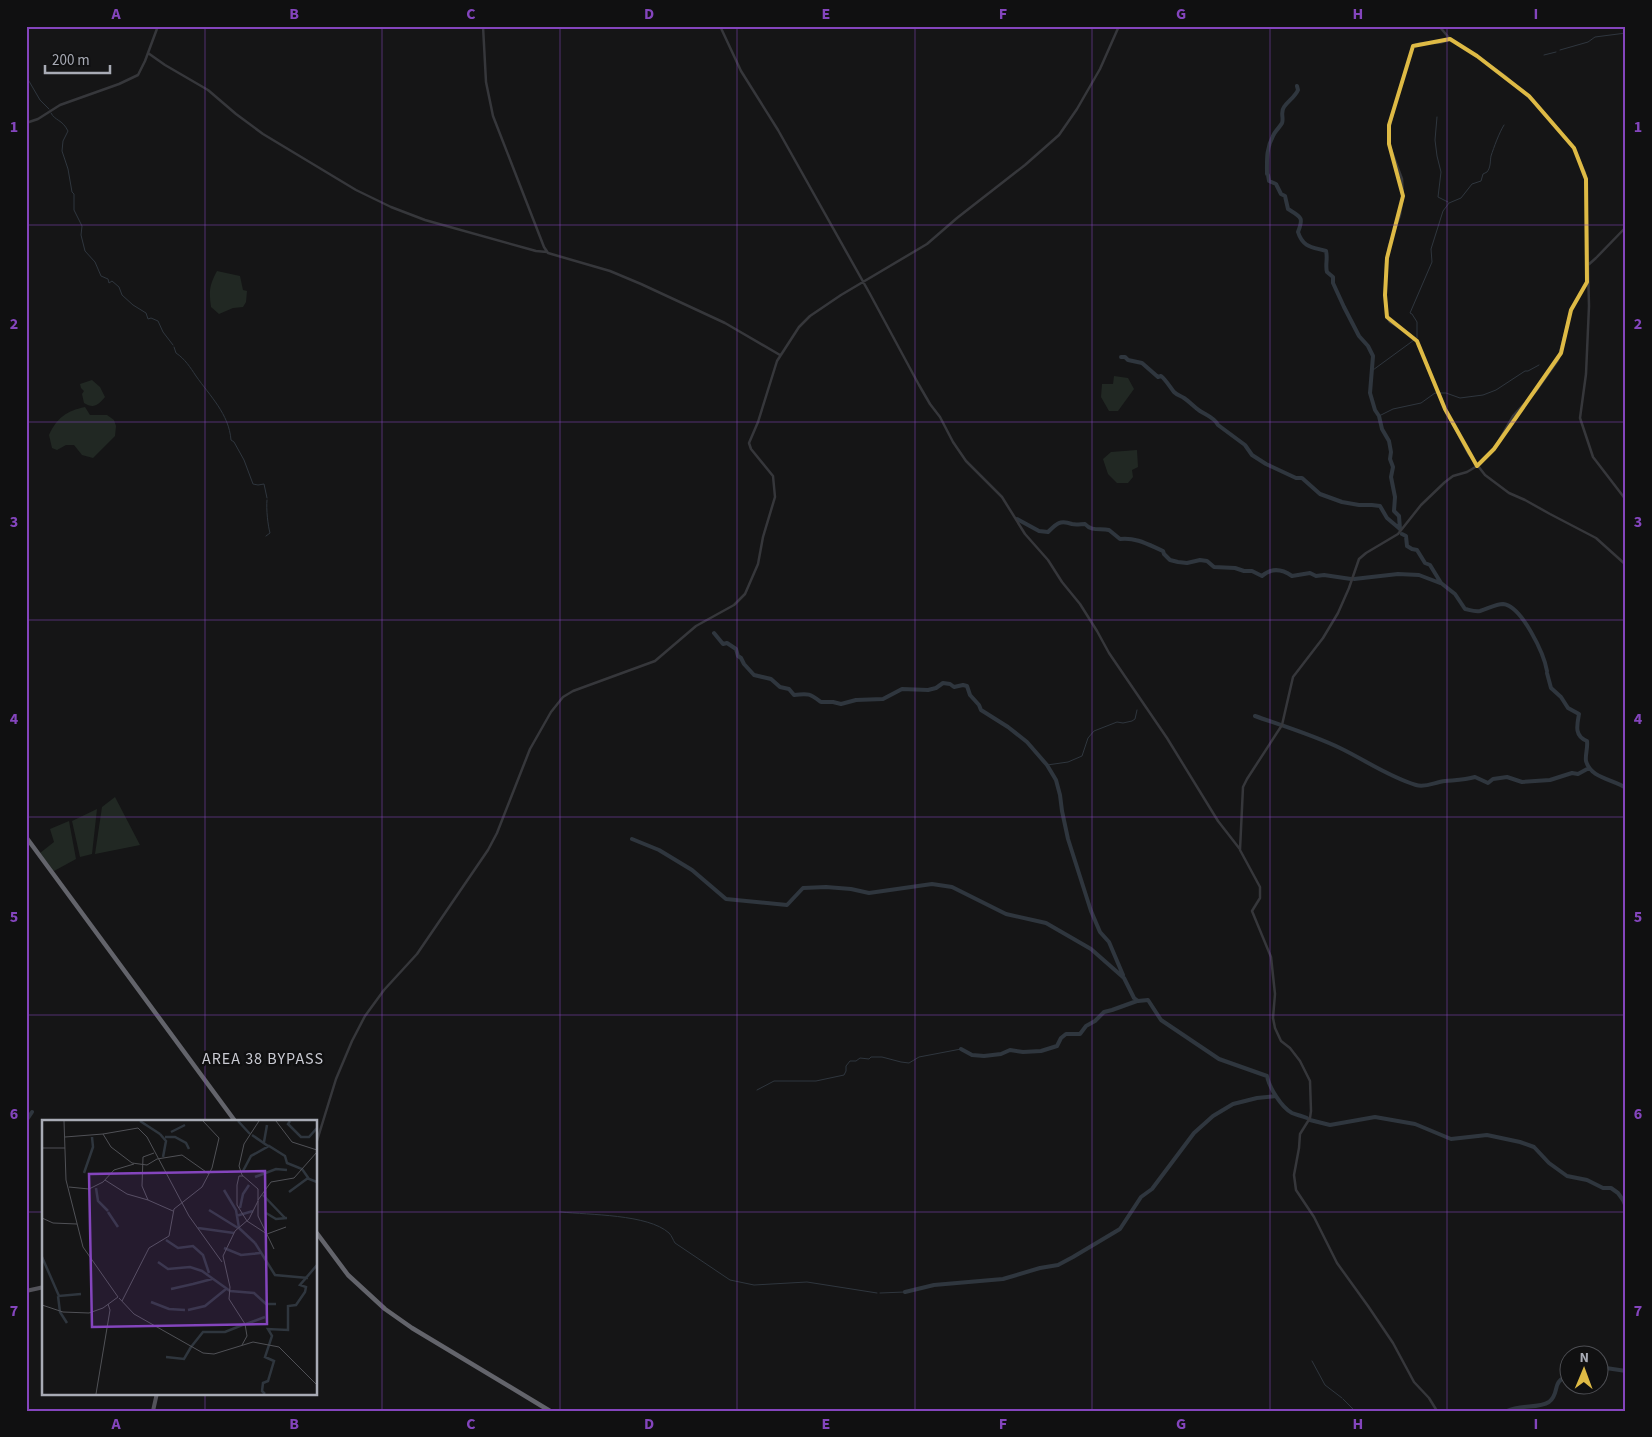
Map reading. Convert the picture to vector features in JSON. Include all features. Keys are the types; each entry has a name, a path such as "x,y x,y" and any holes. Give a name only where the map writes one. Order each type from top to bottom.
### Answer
{"highway":[{"path":"26,837 234,1120"},
{"path":"318,1235 348,1275 385,1309 412,1328 550,1411"}],"main road":[{"path":"26,1292 42,1288"},
{"path":"153,1411 157,1394"}],"street":[{"path":"26,123 69,102 135,77 140,73 158,26"},
{"path":"483,26 486,82 493,116 544,247 548,252"},
{"path":"720,26 741,71 778,130 863,281 922,392 940,417 953,442 966,461 1002,497 1025,534 1044,555 1080,604 1098,631 1109,653 1166,738 1218,821 1240,850 1260,887 1260,898 1252,911 1271,957 1275,994 1274,1023 1280,1039 1298,1058 1310,1081 1311,1111 1310,1118 1300,1134 1294,1175 1296,1190 1314,1217 1337,1262 1393,1343 1414,1382 1429,1398 1437,1411"},
{"path":"318,1138 337,1076 360,1026 384,990 417,954 488,850 497,833 535,738 555,706 569,692 655,661 696,626 734,605 745,594 758,564 763,537 775,497 773,476 751,450 749,443 758,422 780,355 805,321 863,281 927,244 1022,168 1059,135 1070,121 1100,69 1119,26"},
{"path":"1439,26 1450,39 1477,56 1529,96 1576,151 1582,166 1586,179 1589,306 1586,374 1580,411 1581,424 1593,458 1626,500"},
{"path":"1450,39 1442,42 1421,42 1413,46 1389,126 1389,144 1402,179 1404,196 1387,258 1385,295 1388,320 1408,332 1418,341 1446,410 1468,453 1485,475 1508,493 1525,500 1596,538 1626,565"},
{"path":"148,53 208,90 263,134 362,193 425,220 536,251 548,252 625,277 725,323 780,355"},
{"path":"1587,266 1626,227"},
{"path":"1240,850 1243,787 1282,726 1293,677 1338,613 1359,559 1398,534 1421,505 1450,478 1477,466 1494,449 1513,416 1531,397 1558,360 1571,310 1587,282"}],"highlighted area":[{"path":"1450,39 1477,56 1529,96 1574,148 1586,179 1587,282 1571,310 1561,353 1494,449 1477,466 1445,409 1417,341 1387,317 1385,295 1387,258 1403,196 1389,144 1389,125 1413,46"}],"shaded area":[{"path":"217,271 240,276 243,290 247,291 246,302 243,307 233,308 219,314 211,307 210,289"},
{"path":"1114,376 1128,378 1134,389 1118,411 1109,411 1101,397 1102,384 1113,384"},
{"path":"92,380 100,387 105,397 93,406 84,403 82,394 84,391 80,384"},
{"path":"85,407 90,415 107,415 114,420 116,426 115,436 93,458 82,455 74,445 66,445 57,450 52,448 49,435 55,424 67,413"},
{"path":"1137,450 1138,467 1132,470 1133,477 1128,483 1117,483 1108,474 1103,459 1111,452"},
{"path":"115,797 140,845 95,854 102,807"},
{"path":"97,809 92,854 80,857 72,821"},
{"path":"69,821 76,859 54,871 40,853 54,842 50,829"}],"waterway":[{"path":"1560,50 1588,42 1595,37 1626,33"},
{"path":"1544,55 1556,52"},
{"path":"26,76 40,100 49,109"},
{"path":"1267,174 1269,145 1282,123 1283,109 1297,92 1297,86"},
{"path":"51,113 68,131 63,141 62,151 74,194 74,210 82,226 81,235 85,251 95,262 101,276 108,279 109,283 112,281 119,287 122,295 146,313 148,319 151,318 158,321 163,332 173,345"},
{"path":"1437,117 1435,140 1441,172 1438,197 1448,202"},
{"path":"1417,338 1417,322 1410,313 1432,262 1431,249 1443,211 1449,203 1461,198 1472,184 1481,181 1483,174 1489,168 1492,152 1504,125"},
{"path":"1268,175 1269,181 1276,184 1281,194 1285,196 1288,209 1300,218 1301,223 1298,232 1303,241 1309,246 1326,251 1327,272 1333,277 1333,283 1344,307 1359,336 1368,346 1373,356 1370,393 1382,429 1389,441 1390,459 1393,467 1391,477 1395,497 1394,511 1399,516 1400,529"},
{"path":"1373,370 1414,340"},
{"path":"174,347 176,353 187,363 223,414 231,440 244,460 253,484 264,484 267,498"},
{"path":"1121,357 1142,363 1158,377 1161,376 1175,393 1213,419 1218,425 1245,445 1252,455 1266,464 1296,478 1302,478 1320,494 1342,502 1380,506 1387,518 1400,529"},
{"path":"1379,416 1393,409 1421,403 1435,393 1446,393 1460,398 1483,395 1496,390 1525,371 1539,365"},
{"path":"266,536 270,533 267,517 267,500"},
{"path":"1017,519 1039,531 1048,532 1056,524 1062,522 1085,524 1093,529 1109,530 1120,539 1137,540 1163,551 1170,560 1178,562 1207,561 1214,567 1252,571 1262,576 1270,571 1277,570 1292,576 1310,573 1316,576 1324,575 1351,579"},
{"path":"1402,534 1406,536 1407,546 1417,550 1425,563 1430,565 1441,583 1455,594 1465,609 1480,611 1503,604 1517,613 1537,643 1547,671"},
{"path":"1354,579 1398,574 1419,575 1440,583"},
{"path":"714,633 723,644 727,643 736,649 738,656 754,675 771,679 780,687 789,689 794,695 809,695 821,702 841,704 856,700 883,699 902,689 928,690 936,688 943,683 954,687 967,686 970,695 981,710 1027,742 1047,765 1056,780 1068,839 1091,911 1100,932 1109,942 1123,975"},
{"path":"1547,673 1551,688 1561,697 1568,708 1579,714 1577,730 1580,736 1587,741 1586,761 1589,767 1598,775 1626,788"},
{"path":"1047,765 1068,762 1082,756 1088,738 1094,731 1117,722 1132,721 1135,719 1137,710"},
{"path":"1255,716 1330,743 1396,778 1420,786 1475,777 1488,783 1493,779 1507,777 1522,782 1550,780 1572,773 1578,774 1589,768"},
{"path":"632,839 659,850 692,870 726,899 787,905 803,888 826,887 869,893 932,884 952,887 1006,914 1046,923 1091,949 1124,978 1134,998 1138,1001 1148,1000 1161,1020 1219,1059 1267,1076 1280,1102 1292,1113 1307,1118"},
{"path":"961,1049 972,1055 984,1056 1001,1054 1010,1050 1023,1052 1041,1051 1057,1046 1061,1038 1066,1034 1080,1034 1086,1026 1095,1021 1104,1012 1137,1001"},
{"path":"757,1090 774,1081 816,1081 844,1075 846,1066 850,1061 856,1061 860,1058 882,1057 909,1063 919,1057 961,1049"},
{"path":"905,1292 934,1285 1003,1279 1040,1268 1058,1265 1120,1229 1141,1197 1152,1189 1194,1133 1213,1116 1233,1104 1257,1098 1276,1096"},
{"path":"26,1121 32,1112"},
{"path":"1310,1120 1330,1125 1375,1117 1415,1124 1451,1139 1487,1135 1520,1142 1534,1147 1549,1163 1567,1176 1587,1180 1603,1188 1611,1188 1618,1193 1626,1207"},
{"path":"561,1212 618,1216 647,1222 669,1233 675,1243 730,1280 754,1285 807,1282 877,1293"},
{"path":"880,1293 905,1292"},
{"path":"1312,1361 1325,1385 1342,1398"},
{"path":"1610,1369 1626,1371"},
{"path":"1507,1411 1549,1402 1555,1395 1560,1380"},
{"path":"1343,1399 1355,1411"}],"district":[{"name":"AREA 38 BYPASS","path":"263,1059"}]}
